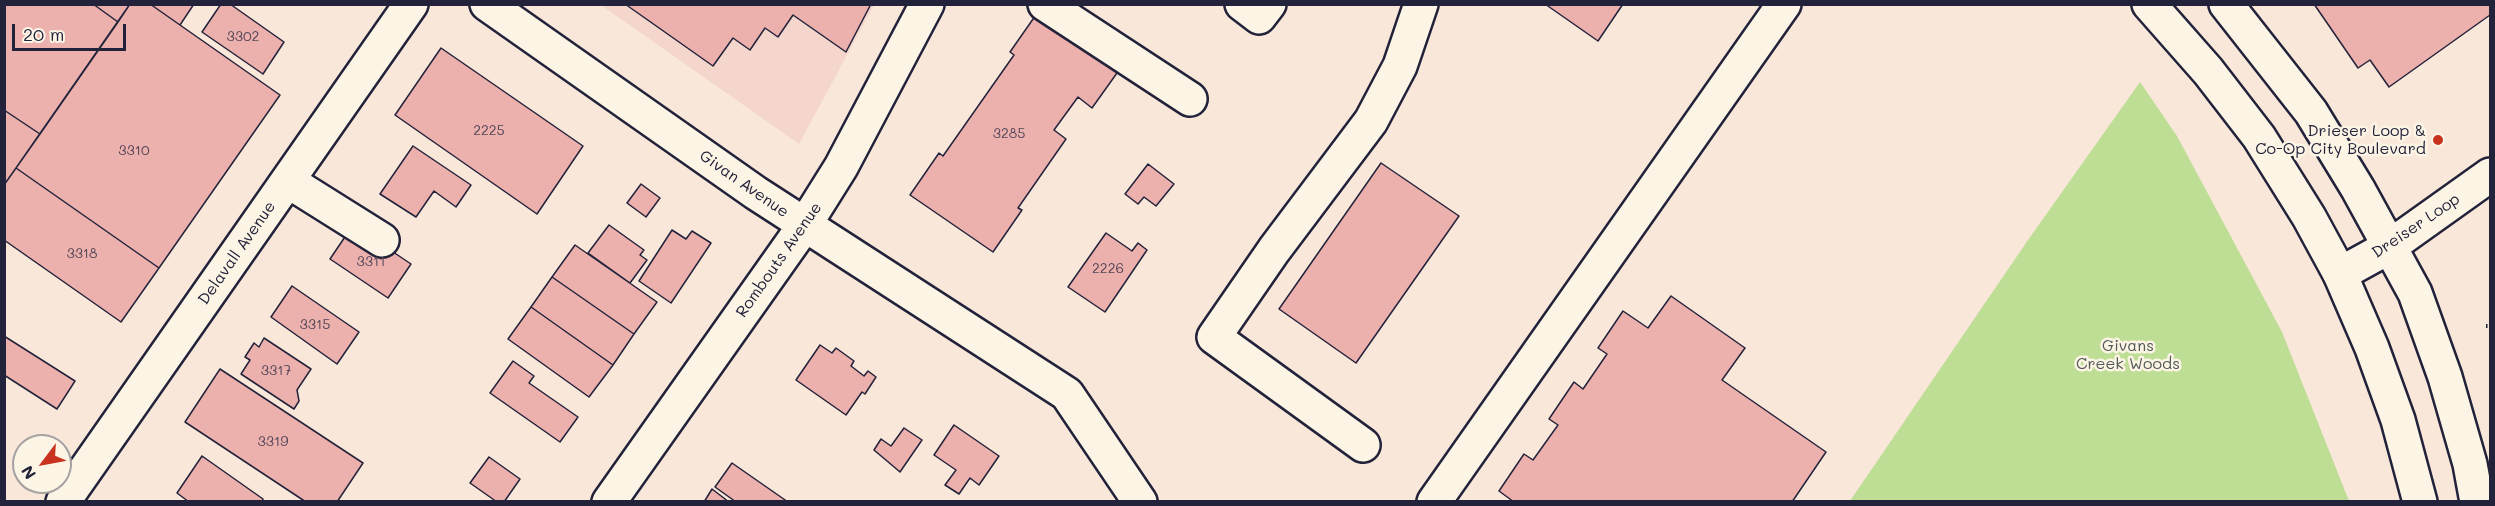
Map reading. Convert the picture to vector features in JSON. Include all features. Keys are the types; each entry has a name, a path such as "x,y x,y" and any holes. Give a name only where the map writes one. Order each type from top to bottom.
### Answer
{"street":[{"name":"Delavall Avenue","path":"63,501 411,4"},
{"name":"Givan Avenue","path":"488,4 804,226 1067,394 1140,501"},
{"name":"Rombouts Avenue","path":"609,501 804,226 841,167 927,4"},
{"path":"1046,4 1190,99"},
{"path":"1242,4 1259,17 1269,4"},
{"path":"1363,445 1214,337 1274,250 1371,121 1400,66 1421,4"},
{"path":"1434,501 1784,4"},
{"path":"2149,4 2208,71 2259,137 2309,217 2340,274 2372,348 2398,420 2420,501"},
{"path":"2226,4 2311,112 2415,293 2445,377 2470,464 2477,501"},
{"name":"Dreiser Loop","path":"2340,274 2390,247 2490,175"},
{"path":"288,181 382,240"}],"shaded area":[{"path":"601,5 874,5 799,144"}],"green space":[{"name":"Givans Creek Woods","path":"2140,82 2177,136 2282,332 2349,501 1850,501 2028,240"}],"building":[{"path":"4,4 93,4 118,22 40,134 4,110"},
{"path":"93,4 130,4 118,22"},
{"path":"130,4 150,4 280,95 159,268 16,168"},
{"path":"150,4 194,4 180,25"},
{"path":"221,4 230,4 284,42 263,74 202,32"},
{"path":"625,4 871,4 846,52 793,15 778,37 765,28 750,50 733,38 713,66"},
{"path":"1545,4 1623,4 1598,41"},
{"path":"2314,4 2490,4 2490,15 2389,87 2370,60 2358,68"},
{"path":"1040,9 1122,66 1092,108 1078,97 1054,130 1066,139 1018,208 1022,210 993,252 910,195 939,153 943,156 1014,55 1010,52"},
{"path":"441,48 583,146 537,214 395,115"},
{"path":"4,110 40,134 4,185"},
{"path":"413,146 471,185 456,207 434,191 416,217 380,194"},
{"path":"1381,163 1459,216 1356,363 1279,309"},
{"path":"1148,164 1174,184 1156,206 1144,197 1138,204 1125,194"},
{"path":"16,168 159,268 121,322 4,240 4,185"},
{"path":"641,184 660,198 646,217 627,203"},
{"path":"353,225 411,264 388,298 330,259"},
{"path":"609,225 644,250 640,255 647,260 630,283 588,253"},
{"path":"672,230 686,239 692,231 711,243 671,303 639,281"},
{"path":"1106,233 1132,251 1138,243 1147,250 1105,312 1068,287"},
{"path":"575,245 657,302 634,334 552,277"},
{"path":"552,277 634,334 613,365 531,307"},
{"path":"292,286 359,332 337,364 271,317"},
{"path":"1671,296 1745,348 1722,380 1826,452 1792,502 1514,502 1499,491 1524,454 1533,460 1558,425 1549,419 1574,382 1583,389 1607,354 1598,348 1623,311 1648,328"},
{"path":"531,307 613,365 589,397 508,339"},
{"path":"4,336 75,381 57,409 4,375"},
{"path":"264,338 311,369 297,390 299,401 294,409 241,374 250,360 245,357 254,343 259,347"},
{"path":"820,345 832,353 836,348 854,361 851,366 864,376 868,371 876,377 865,394 862,392 846,415 796,380"},
{"path":"513,361 534,376 529,383 578,417 560,442 490,393"},
{"path":"220,369 363,463 337,502 306,502 185,422"},
{"path":"954,425 999,456 979,485 970,478 959,494 945,485 956,470 934,455"},
{"path":"904,428 922,440 900,472 874,450 881,439 891,446"},
{"path":"202,456 263,499 262,502 189,502 177,493"},
{"path":"489,457 520,479 504,502 497,502 470,483"},
{"path":"732,463 788,502 736,502 715,487"},
{"path":"712,489 729,502 704,502"}],"place":[{"name":"Drieser Loop & Co-Op City Boulevard","path":"2438,140"}]}
